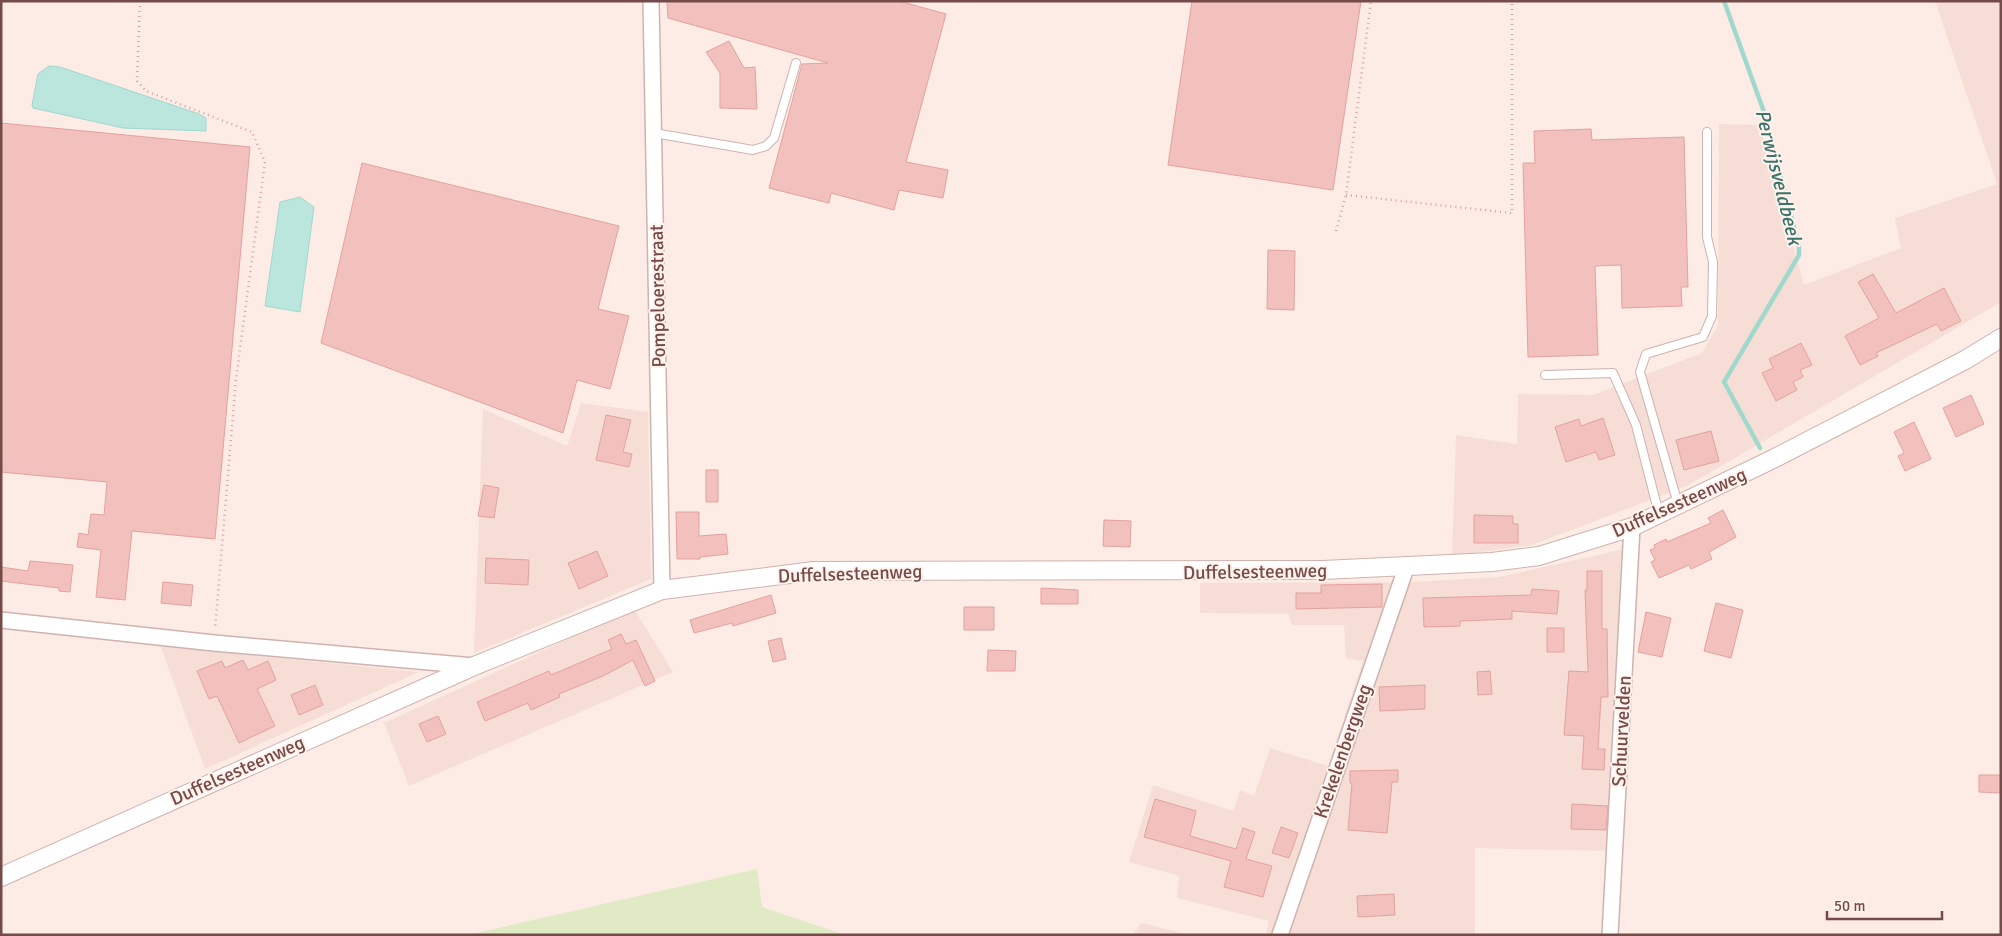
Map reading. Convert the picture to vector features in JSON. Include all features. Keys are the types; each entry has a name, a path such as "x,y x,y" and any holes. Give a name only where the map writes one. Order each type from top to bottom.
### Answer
{"street":[{"name":"Pompeloerestraat","path":"651,1 662,590"},
{"name":"Duffelsesteenweg","path":"1,877 474,666 662,590 814,571 1099,572 1406,568 1492,562 1539,556 1632,526 1659,514 1790,450 1964,360 2001,338"},
{"name":"Schuurvelden","path":"1610,935 1632,526"},
{"name":"Krekelenbergweg","path":"1280,935 1406,568"},
{"name":"Duffelsesteenweg","path":"1,620 214,643 474,666"}],"lane":[{"path":"654,134 753,150 766,146 774,138 796,63"},
{"path":"1678,504 1640,372 1646,354 1703,337 1712,316 1713,262 1706,237 1708,132"},
{"path":"1545,375 1613,373 1636,425 1659,514"}],"path":[{"path":"140,1 137,81 146,91 252,132 265,162 236,379 214,643"},
{"path":"1336,231 1346,195 1370,1"},
{"path":"1346,195 1512,213 1512,1"}],"shaded area":[{"path":"1935,1 2001,1 2001,302 1687,486 1532,545 1452,556 1456,435 1517,444 1518,394 1593,395 1702,353 1718,325 1719,124 1759,125 1804,285 1901,248 1895,218 1997,184"},
{"path":"581,403 648,412 651,579 474,653 483,409 567,446"},
{"path":"1624,549 1611,851 1475,848 1475,935 1266,935 1269,921 1177,898 1179,876 1129,862 1153,785 1233,811 1240,790 1254,796 1270,748 1328,766 1363,661 1346,658 1344,625 1292,625 1288,614 1200,613 1200,583 1414,582 1499,577"},
{"path":"634,609 673,672 409,786 384,723"},
{"path":"160,645 200,650 419,672 205,769"},
{"path":"1141,923 1191,935 1133,935"}],"green space":[{"path":"757,869 762,907 845,935 468,935"}],"water":[{"path":"49,66 60,67 199,114 206,118 206,131 123,128 33,108 38,74"},
{"path":"300,197 314,207 300,312 265,306 280,202"}],"building":[{"path":"667,1 899,1 946,14 906,162 948,170 943,198 899,190 894,210 831,193 829,203 769,188 802,64 828,63 668,18"},
{"path":"1192,1 1361,1 1333,190 1168,165"},
{"path":"729,41 744,68 755,67 757,109 720,108 720,73 706,52"},
{"path":"1,123 250,147 215,539 132,531 125,600 96,597 101,550 77,547 79,533 88,535 91,514 104,515 107,482 1,472"},
{"path":"1591,129 1592,140 1684,137 1688,287 1681,287 1682,306 1622,308 1621,265 1595,266 1598,355 1528,357 1523,163 1535,163 1534,131"},
{"path":"362,163 619,226 598,309 629,316 610,389 577,380 563,433 321,343"},
{"path":"1268,250 1295,251 1294,310 1267,309"},
{"path":"1873,274 1896,313 1944,288 1961,321 1941,331 1937,324 1876,353 1878,356 1860,365 1845,336 1879,318 1858,282"},
{"path":"1801,343 1812,365 1800,370 1803,377 1793,382 1797,390 1776,401 1762,373 1773,368 1769,359"},
{"path":"1971,395 1984,424 1956,437 1943,408"},
{"path":"606,415 631,420 623,452 632,454 629,467 596,460"},
{"path":"1603,418 1615,455 1599,460 1596,452 1566,462 1555,427 1579,419 1581,426"},
{"path":"1914,422 1931,459 1905,471 1898,456 1904,453 1894,432"},
{"path":"1711,431 1719,461 1684,470 1676,440"},
{"path":"706,470 718,470 718,502 706,502"},
{"path":"484,485 499,488 494,518 478,516"},
{"path":"1723,510 1736,537 1709,552 1712,559 1691,569 1689,565 1659,578 1651,562 1655,560 1650,550 1655,548 1654,545 1666,539 1667,542 1711,523 1708,518"},
{"path":"676,512 699,512 699,536 726,534 728,554 700,557 700,559 677,559"},
{"path":"1474,515 1513,516 1513,524 1518,524 1518,543 1474,543"},
{"path":"1104,520 1131,521 1130,547 1103,546"},
{"path":"597,551 608,576 579,589 568,563"},
{"path":"486,558 529,560 528,585 485,583"},
{"path":"30,561 73,565 70,592 59,591 59,588 1,581 1,567 28,571"},
{"path":"1587,571 1602,571 1602,629 1607,629 1608,697 1601,697 1598,749 1605,749 1604,770 1582,769 1584,736 1564,735 1569,671 1588,672 1585,590 1587,590"},
{"path":"163,582 193,585 191,606 161,603"},
{"path":"1382,584 1382,607 1296,609 1296,593 1321,593 1321,585"},
{"path":"1041,588 1078,590 1078,604 1041,604"},
{"path":"1532,589 1559,591 1557,614 1512,611 1512,619 1460,621 1460,626 1424,627 1423,598 1531,595"},
{"path":"771,595 776,613 733,626 732,623 694,633 690,620"},
{"path":"1716,603 1743,610 1731,658 1704,651"},
{"path":"964,607 994,607 994,630 964,630"},
{"path":"1646,612 1671,618 1662,657 1638,652"},
{"path":"1547,628 1564,628 1564,652 1547,652"},
{"path":"621,634 626,644 636,640 655,681 645,686 633,660 603,676 559,694 560,697 531,710 528,703 485,721 477,702 549,671 551,675 612,649 608,640"},
{"path":"781,638 786,659 773,662 768,641"},
{"path":"988,650 1016,651 1015,671 987,671"},
{"path":"243,660 248,670 268,661 276,680 257,689 275,726 239,743 217,696 209,699 197,671 222,661 225,668"},
{"path":"1490,671 1492,694 1478,695 1477,672"},
{"path":"315,685 323,705 299,715 291,695"},
{"path":"1425,685 1425,709 1380,711 1379,687"},
{"path":"438,716 446,734 427,742 419,724"},
{"path":"1398,770 1398,782 1392,782 1387,833 1348,830 1352,783 1350,783 1350,771"},
{"path":"1979,775 2001,775 2001,793 1979,792"},
{"path":"1155,799 1196,811 1190,836 1236,849 1243,828 1255,832 1246,859 1272,866 1263,897 1224,887 1231,861 1144,837"},
{"path":"1572,804 1608,806 1606,830 1571,829"},
{"path":"1281,827 1298,833 1289,858 1272,853"},
{"path":"1394,894 1395,915 1358,917 1357,896"}],"waterway":[{"name":"Perwijsveldbeek","path":"1724,1 1764,112 1799,246 1799,255 1724,382 1760,448"}]}
